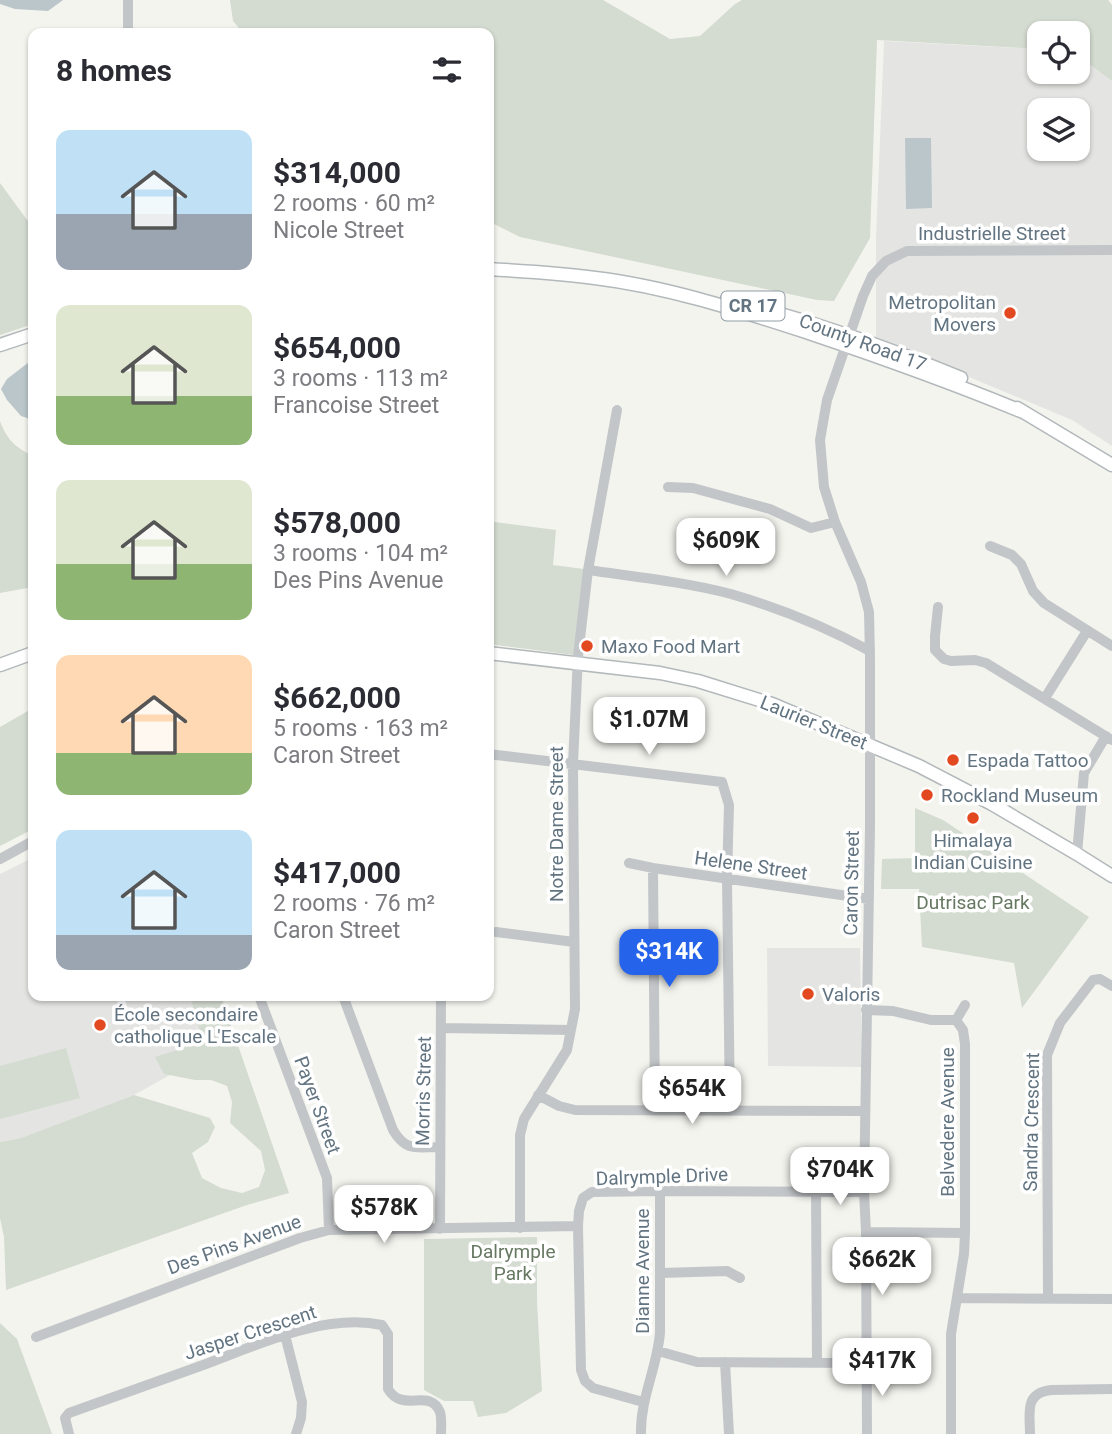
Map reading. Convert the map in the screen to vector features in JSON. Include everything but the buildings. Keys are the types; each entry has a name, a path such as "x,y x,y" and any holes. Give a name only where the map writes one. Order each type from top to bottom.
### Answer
{"main road":[{"name":"County Road 17","path":"494,270 595,278 654,289 678,289 791,316 848,341 961,378 994,393 1112,465"},
{"path":"0,345 28,336"},
{"name":"Laurier Street","path":"494,654 660,673 698,681 772,704 949,781 1112,876"},
{"path":"0,665 28,655"}],"street":[{"path":"128,0 128,28"},
{"name":"Industrielle Street","path":"848,341 872,276 886,261 907,251 1112,250"},
{"name":"Caron Street","path":"848,341 827,400 820,440 824,487 835,522 861,582 869,612 869,899 864,1111 867,1434"},
{"name":"Notre Dame Street","path":"520,1228 520,1135 524,1119 567,1050 575,1009 573,764 578,663 588,570 617,410"},
{"path":"668,487 693,488 770,509 811,528 835,522"},
{"path":"990,546 1012,555 1021,564 1033,591 1044,603 1112,646"},
{"path":"588,570 666,581 729,594 778,609 870,651"},
{"path":"938,607 935,650 944,659 986,663 1109,738 1084,773 1077,854"},
{"path":"1045,698 1087,631"},
{"path":"494,755 722,782 729,805 727,879 730,1111"},
{"path":"0,859 28,844"},
{"name":"Helene Street","path":"629,863 869,899"},
{"path":"653,868 655,1110"},
{"path":"496,932 574,942"},
{"name":"Sandra Crescent","path":"1048,1299 1046,1055 1060,1023 1093,981 1100,979 1112,986"},
{"name":"Payer Street","path":"261,1001 327,1178 329,1230"},
{"path":"345,1001 393,1130 400,1142 411,1147 439,1147"},
{"name":"Morris Street","path":"440,1229 441,1001"},
{"name":"Belvedere Avenue","path":"956,1020 965,1005"},
{"name":"Belvedere Avenue","path":"866,1010 893,1011 931,1020 956,1020"},
{"name":"Belvedere Avenue","path":"951,1434 951,1334 965,1233 965,1044 963,1030 956,1020"},
{"path":"441,1028 571,1030"},
{"path":"538,1095 559,1107 575,1110 864,1111"},
{"name":"Dianne Avenue","path":"641,1434 643,1402 659,1351 660,1191"},
{"path":"816,1191 817,1363"},
{"name":"Dalrymple Drive","path":"643,1402 593,1388 585,1381 581,1370 578,1226 583,1198 592,1192 864,1192"},
{"name":"Des Pins Avenue","path":"36,1337 300,1238 329,1230 578,1226"},
{"path":"866,1232 965,1233"},
{"path":"661,1273 727,1271 740,1278"},
{"path":"957,1298 1112,1299"},
{"name":"Jasper Crescent","path":"69,1434 65,1418 69,1413 285,1335 338,1322 382,1325 388,1334 388,1389 400,1400 431,1402 441,1414 441,1434"},
{"path":"285,1335 302,1402 296,1434"},
{"path":"659,1351 697,1362 867,1363"},
{"path":"726,1362 729,1434"},
{"path":"1030,1434 1030,1405 1032,1398 1041,1391 1112,1389"}],"shaded area":[{"path":"0,0 63,0 48,11 15,9 0,4"},
{"path":"884,41 1027,48 1027,84 1090,84 1090,65 1112,81 1112,446 1072,420 876,338 876,237"},
{"path":"905,138 931,138 932,208 906,209"},
{"path":"28,363 28,418 21,416 1,389 7,379"},
{"name":"École secondaire catholique L'Escale","path":"28,860 28,1001 192,1001 208,1054 134,1095 21,1138 0,1142 0,874"},
{"path":"767,948 860,948 862,1067 768,1066"}],"green space":[{"path":"230,0 603,0 670,39 700,36 742,0 1108,0 1112,5 1112,81 1090,65 1090,21 1027,21 1027,48 877,40 870,238 834,301 817,300 520,237 494,224 494,28 239,28 233,21"},
{"path":"0,183 28,221 28,326 0,335"},
{"path":"0,421 12,442 28,453 28,588 0,593"},
{"path":"494,522 556,530 553,565 584,569 574,655 494,645"},
{"path":"28,711 28,832 0,846 0,727"},
{"name":"Dutrisac Park","path":"915,808 943,820 1089,917 1022,1008 1014,963 922,947 919,889 881,889 882,859 915,858"},
{"path":"191,1001 223,1001 289,1193 247,1205 6,1290 4,1237 0,1218 0,1142 21,1138 134,1095 210,1118 215,1127 208,1142 192,1153 202,1178 221,1188 242,1193 259,1187 265,1170 261,1151 230,1123 232,1102 227,1086 211,1080 164,1074 155,1057 203,1042"},
{"path":"66,1048 80,1098 0,1119 0,1066"},
{"name":"Dalrymple Park","path":"537,1237 537,1302 542,1391 506,1413 478,1417 473,1401 444,1401 424,1390 424,1239"},
{"path":"0,1323 17,1339 52,1434 0,1434"}],"place":[{"name":"Metropolitan Movers","path":"1010,313"},
{"name":"Maxo Food Mart","path":"587,646"},
{"name":"Espada Tattoo","path":"953,760"},
{"name":"Rockland Museum","path":"927,795"},
{"name":"Himalaya Indian Cuisine","path":"973,818"},
{"name":"Valoris","path":"808,994"},
{"name":"École secondaire catholique L'Escale","path":"100,1025"}]}
